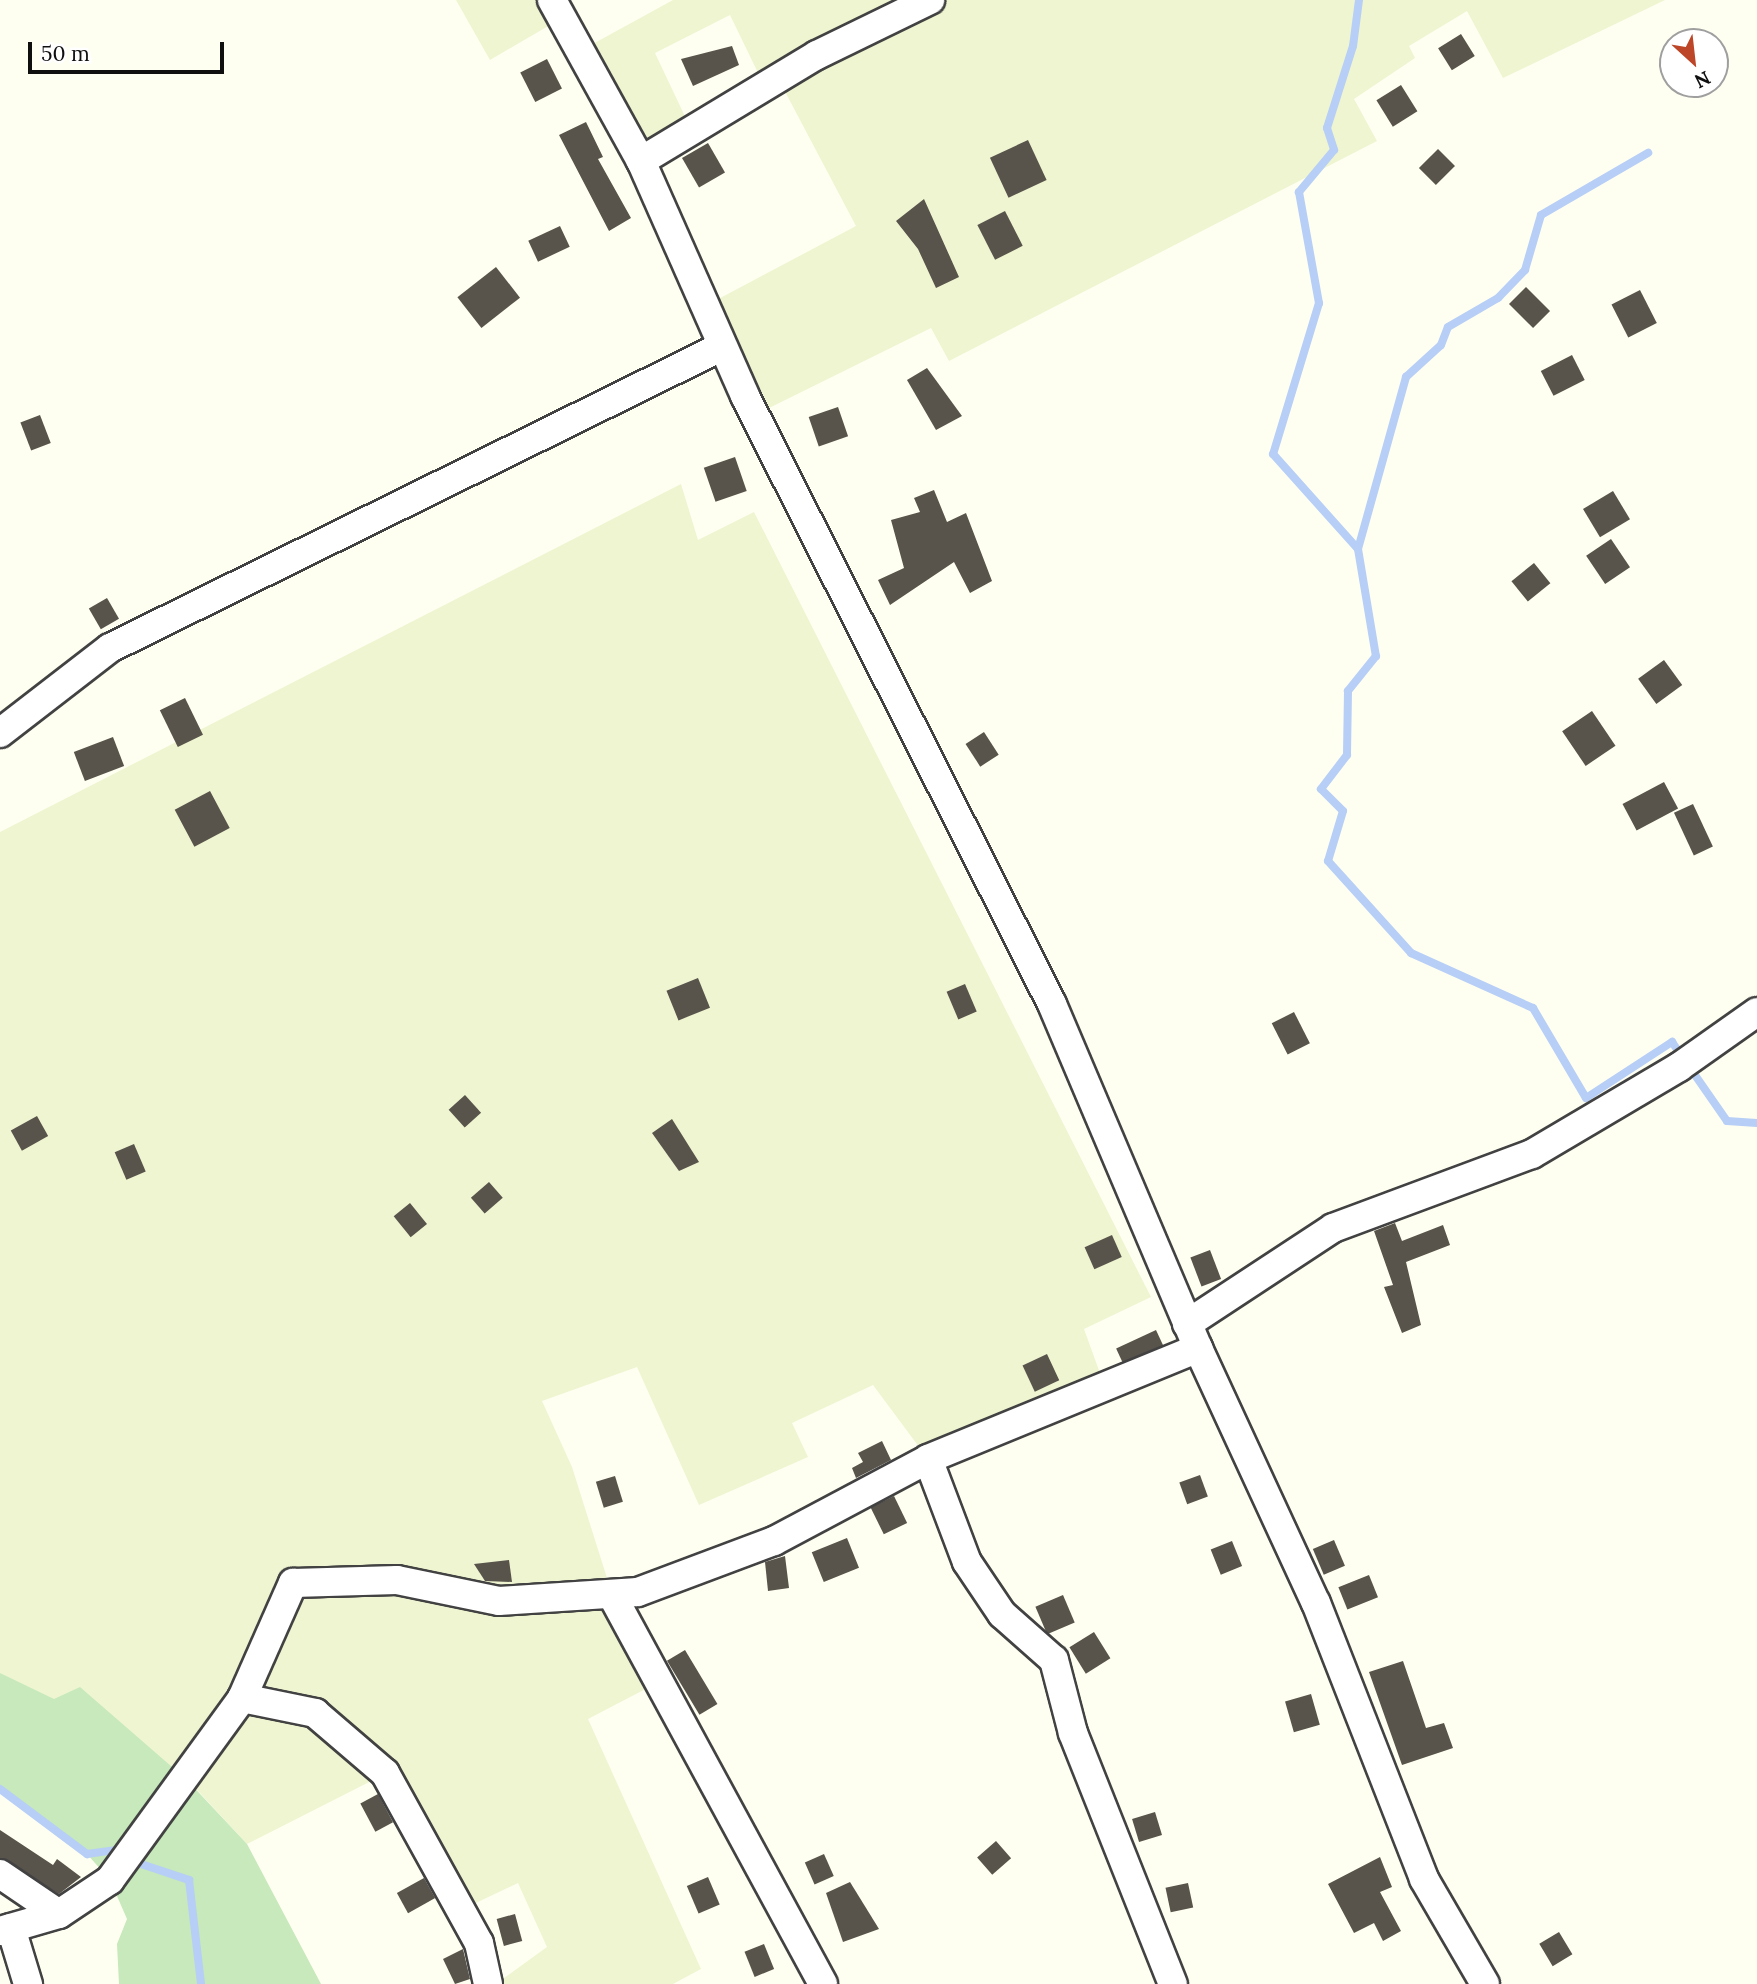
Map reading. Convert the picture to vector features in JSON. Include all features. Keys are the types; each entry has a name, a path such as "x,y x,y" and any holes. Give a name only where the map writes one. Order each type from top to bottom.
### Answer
{"street":[{"path":"552,0 642,161 723,346 1052,1004 1192,1336 1316,1603 1424,1879 1485,1984"},
{"path":"642,161 806,61 930,0"},
{"path":"0,733 110,648 723,346"},
{"path":"28,1984 5,1930 59,1914 110,1880 242,1698 293,1583 397,1580 499,1601 613,1597 774,1541 928,1459 1192,1336 1333,1228 1532,1154 1679,1067 1757,1012"},
{"path":"928,1459 967,1562 1002,1614 1054,1660 1073,1733 1173,1984"},
{"path":"613,1597 823,1984"},
{"path":"242,1698 316,1713 385,1773 479,1943 488,1984"},
{"path":"0,1874 59,1914"}],"green space":[{"path":"456,0 552,0 562,18 490,60"},
{"path":"673,0 911,0 761,79 730,15 655,53 690,127 641,161 580,51"},
{"path":"935,0 1665,0 1503,78 1467,11 1409,46 1415,58 1354,99 1377,141 949,361 931,328 759,413 707,305 856,226 781,84"},
{"path":"681,484 698,540 754,512 1151,1297 1084,1329 1105,1387 928,1459 873,1385 792,1423 808,1457 699,1505 637,1367 542,1401 572,1467 613,1597 659,1682 588,1719 701,1969 673,1984 496,1984 547,1947 518,1883 461,1910 385,1774 247,1844 187,1779 0,1673 0,832"},
{"path":"0,1673 54,1699 80,1687 187,1780 247,1844 321,1984 119,1984 117,1944 127,1919 110,1880 87,1854 0,1789"}],"building":[{"path":"1461,34 1475,56 1452,70 1438,48"},
{"path":"732,46 739,65 693,86 681,59"},
{"path":"547,59 562,88 535,102 520,73"},
{"path":"1401,85 1417,111 1393,127 1376,100"},
{"path":"586,122 603,157 598,159 631,218 609,231 559,135"},
{"path":"1028,140 1047,180 1009,198 990,158"},
{"path":"708,143 725,172 699,187 682,158"},
{"path":"1438,149 1455,166 1436,185 1419,168"},
{"path":"924,199 959,277 936,288 918,249 896,221"},
{"path":"1005,211 1023,246 995,260 977,225"},
{"path":"560,226 570,247 538,262 528,241"},
{"path":"496,267 520,298 481,328 457,297"},
{"path":"1526,287 1550,311 1533,328 1509,304"},
{"path":"1640,290 1657,323 1628,337 1611,305"},
{"path":"1572,355 1585,380 1554,396 1541,371"},
{"path":"927,368 962,416 936,430 907,380"},
{"path":"838,407 848,436 819,446 809,417"},
{"path":"40,415 51,443 31,451 20,423"},
{"path":"735,457 747,491 716,502 704,468"},
{"path":"934,490 947,522 966,513 992,581 970,593 954,562 890,605 878,580 904,568 891,520 920,512 914,498"},
{"path":"1613,491 1630,519 1600,537 1583,509"},
{"path":"1611,539 1630,567 1605,584 1586,556"},
{"path":"1534,563 1550,583 1528,601 1511,581"},
{"path":"107,598 119,619 101,629 89,608"},
{"path":"1664,660 1682,685 1656,704 1638,679"},
{"path":"185,698 203,735 178,747 160,710"},
{"path":"1592,711 1615,746 1586,766 1562,731"},
{"path":"984,732 999,755 980,767 966,744"},
{"path":"113,737 124,766 85,781 74,752"},
{"path":"1664,782 1678,808 1637,831 1623,804"},
{"path":"210,791 230,828 194,847 175,810"},
{"path":"1693,804 1713,847 1694,855 1674,813"},
{"path":"698,978 710,1008 678,1020 666,991"},
{"path":"965,984 977,1012 958,1019 947,992"},
{"path":"1294,1012 1310,1043 1288,1055 1272,1023"},
{"path":"465,1095 481,1113 465,1128 449,1110"},
{"path":"37,1116 48,1136 22,1151 11,1131"},
{"path":"672,1119 699,1162 679,1171 652,1133"},
{"path":"134,1144 146,1172 126,1180 115,1152"},
{"path":"489,1182 503,1198 485,1214 471,1198"},
{"path":"410,1203 427,1224 411,1237 394,1216"},
{"path":"1395,1223 1402,1241 1443,1225 1450,1245 1406,1262 1421,1325 1402,1333 1384,1287 1393,1285 1374,1231"},
{"path":"1112,1235 1122,1257 1094,1269 1085,1247"},
{"path":"1210,1250 1221,1279 1202,1286 1190,1258"},
{"path":"1156,1330 1163,1345 1123,1364 1116,1349"},
{"path":"1047,1354 1059,1380 1035,1392 1023,1365"},
{"path":"882,1441 891,1460 856,1478 852,1468 863,1462 858,1453"},
{"path":"1200,1475 1208,1497 1187,1504 1179,1483"},
{"path":"615,1476 623,1502 604,1508 596,1482"},
{"path":"894,1496 907,1523 884,1534 871,1507"},
{"path":"847,1538 859,1568 824,1582 812,1552"},
{"path":"1334,1540 1345,1566 1324,1575 1313,1549"},
{"path":"1232,1541 1242,1566 1221,1575 1211,1550"},
{"path":"785,1556 789,1588 768,1591 765,1562"},
{"path":"509,1560 512,1582 485,1581 474,1564"},
{"path":"1369,1575 1378,1597 1347,1610 1338,1587"},
{"path":"1063,1595 1075,1623 1047,1634 1035,1607"},
{"path":"1094,1632 1110,1658 1086,1674 1069,1647"},
{"path":"685,1650 717,1704 699,1715 667,1661"},
{"path":"1403,1661 1426,1728 1444,1723 1453,1748 1402,1765 1369,1672"},
{"path":"1311,1694 1320,1725 1294,1732 1285,1701"},
{"path":"378,1794 393,1822 375,1832 360,1803"},
{"path":"1155,1812 1162,1835 1139,1842 1132,1819"},
{"path":"0,1830 53,1865 57,1859 81,1877 59,1894 0,1858"},
{"path":"996,1841 1011,1858 992,1875 977,1857"},
{"path":"824,1854 834,1876 815,1884 805,1863"},
{"path":"1380,1857 1392,1887 1380,1892 1401,1931 1383,1941 1374,1923 1354,1933 1328,1884"},
{"path":"708,1877 720,1905 699,1914 687,1886"},
{"path":"424,1878 435,1898 408,1913 397,1893"},
{"path":"850,1882 879,1929 843,1942 826,1893"},
{"path":"1188,1883 1193,1907 1171,1912 1166,1888"},
{"path":"515,1914 522,1941 504,1946 497,1919"},
{"path":"1559,1932 1572,1954 1553,1966 1539,1944"},
{"path":"764,1944 774,1969 755,1977 745,1952"},
{"path":"463,1949 470,1979 455,1984 443,1959"}],"waterway":[{"path":"1359,0 1353,46 1327,128 1334,150 1299,192 1319,303 1273,454 1358,549 1376,656 1348,691 1347,755 1321,789 1343,811 1328,861 1411,953 1533,1008 1586,1098 1672,1042 1727,1121 1757,1123"},
{"path":"1358,549 1406,377 1441,345 1448,327 1498,298 1525,270 1541,215 1648,153"},
{"path":"0,1789 87,1854 115,1850"},
{"path":"141,1864 189,1880 201,1984"}]}
